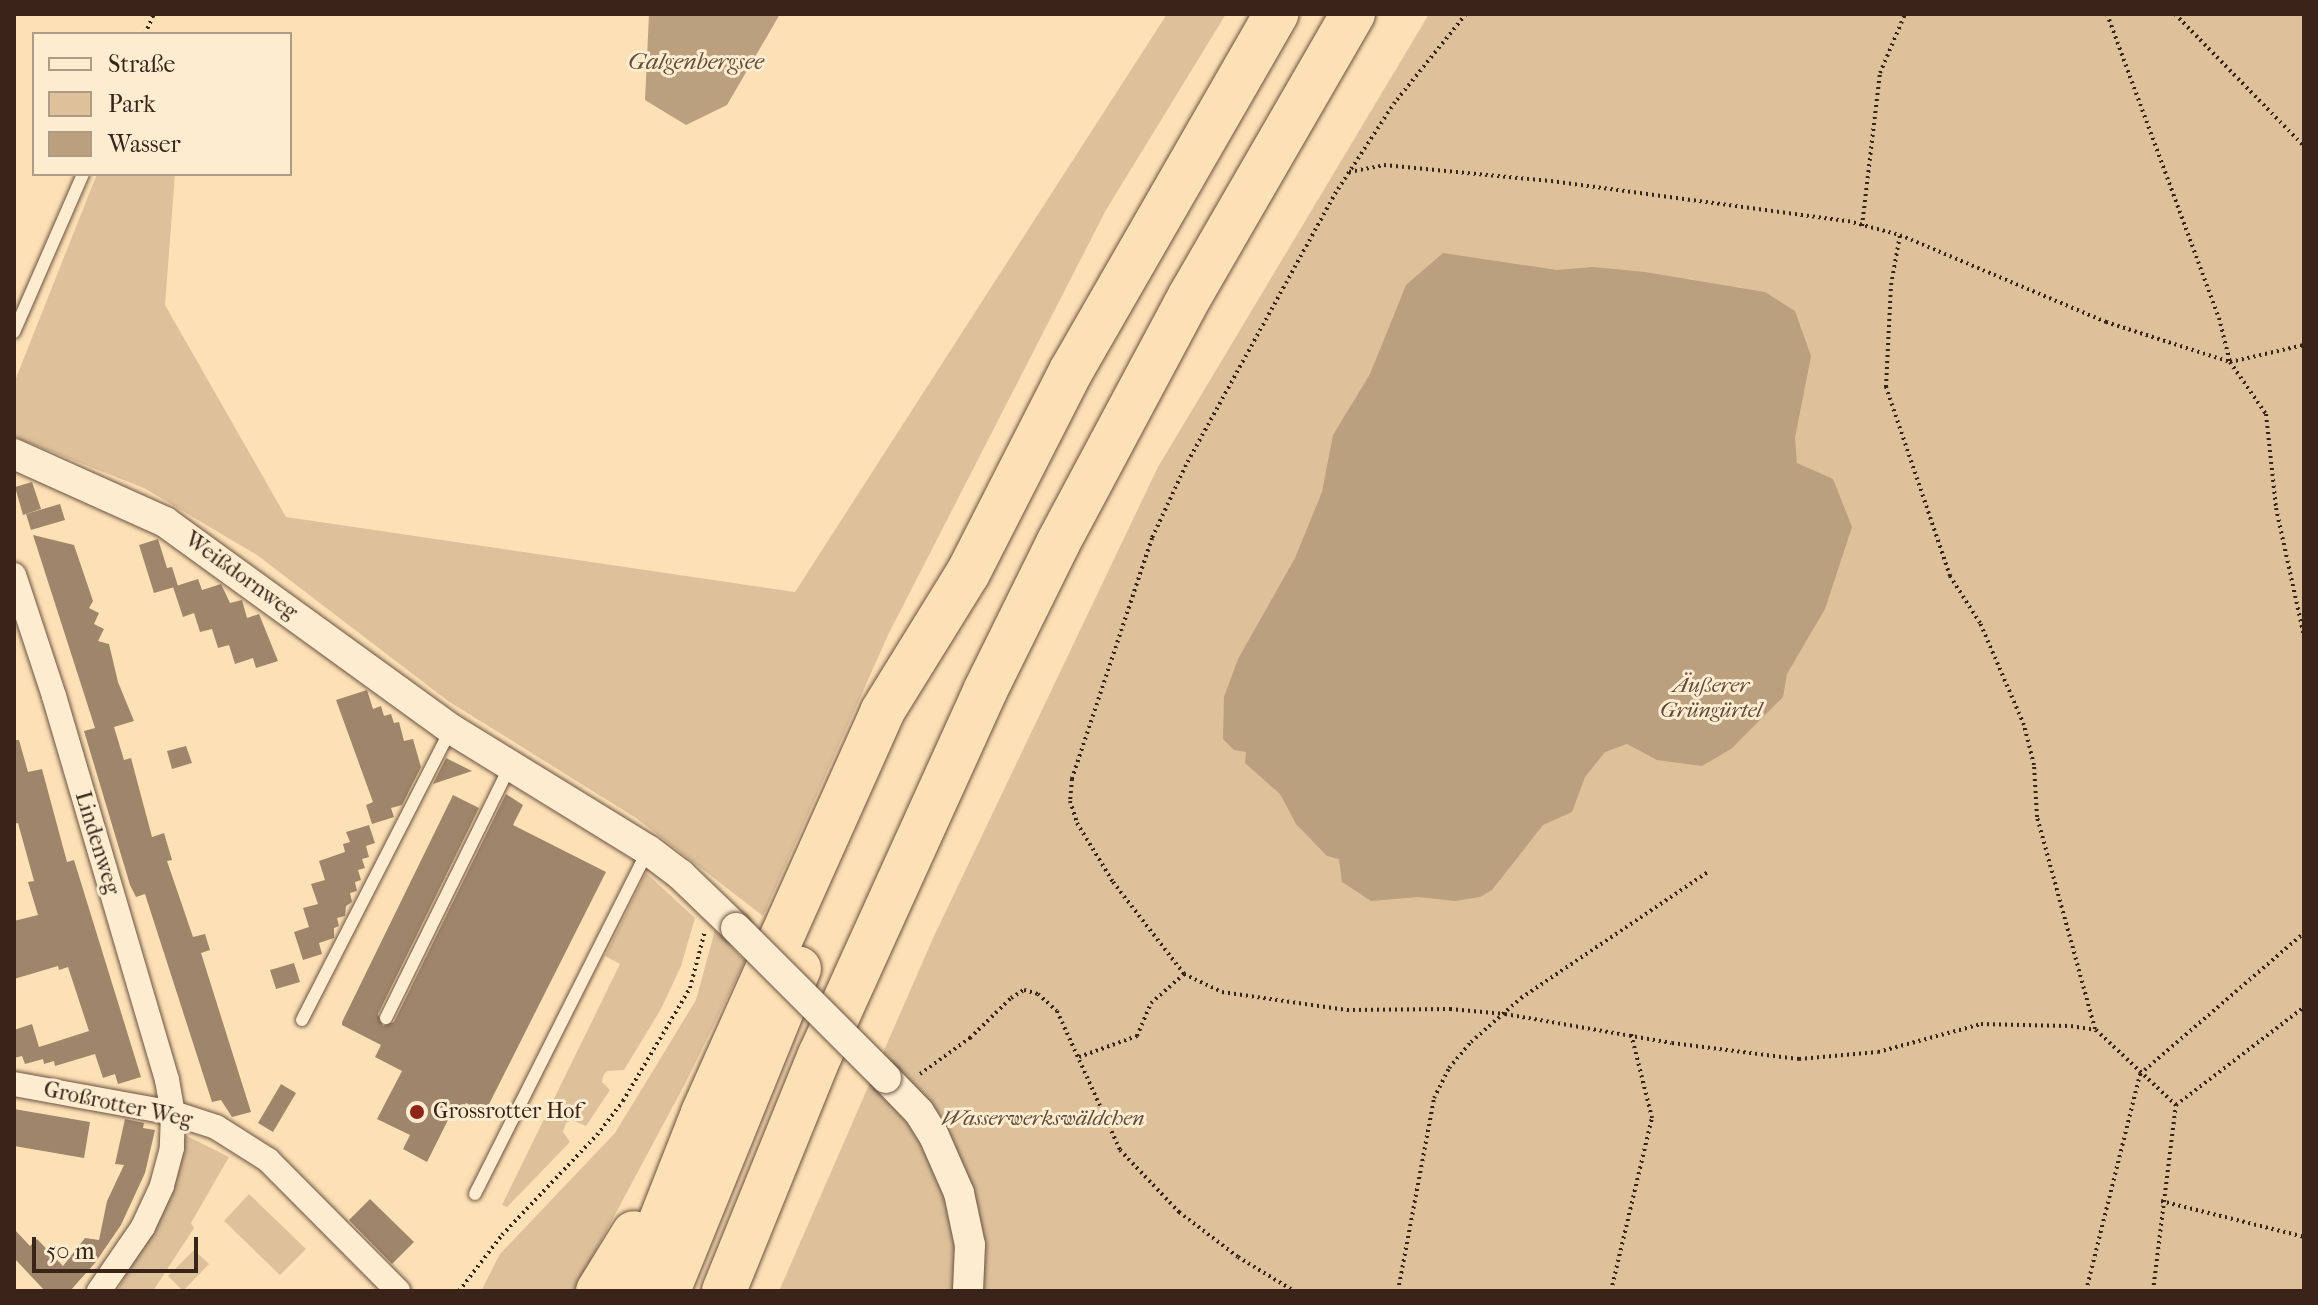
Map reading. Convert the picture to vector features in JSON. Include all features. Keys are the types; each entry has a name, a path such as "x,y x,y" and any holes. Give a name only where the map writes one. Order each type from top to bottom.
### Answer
{"highway":[{"path":"633,1291 703,1113 882,712 968,573 1071,371 1276,14"},
{"path":"724,1291 755,1208 911,848 1058,543 1190,296 1353,14"},
{"path":"668,1291 831,892 908,726 968,573"},
{"path":"598,1291 703,1113"},
{"path":"738,1291 755,1208"}],"street":[{"name":"Weißdornweg","path":"14,454 165,522 451,729 648,850 681,875 901,1078 934,1136 959,1193 970,1245 968,1291"},
{"name":"Lindenweg","path":"14,575 146,1006 173,1113 172,1148 162,1186 143,1227 99,1291"},
{"name":"Großrotter Weg","path":"14,1084 173,1113 216,1127 268,1160 398,1291"}],"lane":[{"path":"14,332 82,176"},
{"path":"302,1020 451,729"},
{"path":"386,1018 510,766"},
{"path":"475,1194 648,850"}],"path":[{"path":"1466,14 1395,102 1301,251 1193,452 1152,538 1072,779 1070,801 1090,847 1184,974 1222,992 1347,1010 1450,1009 1505,1014 1799,1059 1878,1052 1981,1024 2071,1026 2096,1030"},
{"path":"1862,226 1880,73 1905,14"},
{"path":"2107,14 2219,318 2230,362 2266,414 2276,508 2304,636"},
{"path":"2175,14 2304,146"},
{"path":"1349,172 1384,165 1551,181 1862,226 1900,235 2106,322 2230,362 2304,345"},
{"path":"1900,235 1891,285 1886,387 1950,576 1980,623 2024,725 2034,765 2037,817 2096,1030 2176,1105"},
{"path":"1398,1291 1434,1098 1449,1068 1471,1042 1521,998 1709,871"},
{"path":"2086,1291 2140,1074 2304,933"},
{"path":"459,1291 502,1235 597,1135 623,1101 690,988 698,959"},
{"path":"1079,1057 1137,1036 1151,1003 1184,974"},
{"path":"901,1078 970,1038 1011,998 1024,990 1050,1002 1079,1057 1120,1150 1179,1212 1238,1257 1294,1291"},
{"path":"2153,1291 2161,1201 2176,1105 2304,1007"},
{"path":"1611,1291 1652,1118 1631,1034"},
{"path":"2161,1201 2304,1237"}],"green space":[{"path":"1167,14 1226,14 1106,210 888,635 763,916 636,818 448,701 257,555 144,488 14,437 14,383 96,176 175,176 165,305 286,517 795,592"},
{"name":"Äußerer Grüngürtel","path":"1429,14 2304,14 2304,1291 779,1291 934,936 1158,467"},
{"path":"646,873 695,918 681,966 661,1009 624,1070 607,1071 603,1076 602,1082 610,1090 586,1126 572,1120 566,1123 563,1132 570,1142 507,1207 502,1205 620,964 605,956"},
{"path":"715,930 745,961 686,1082 574,1291 481,1291 500,1254 615,1133 696,1000"},
{"path":"181,1133 229,1157 191,1223 194,1228 153,1291 117,1291 171,1195"},
{"path":"249,1194 306,1249 280,1275 224,1221"},
{"path":"194,1250 209,1264 183,1291 168,1276"}],"water":[{"name":"Galgenbergsee","path":"649,14 780,14 727,105 686,125 645,100"},
{"path":"1443,253 1557,270 1593,267 1645,272 1765,292 1795,311 1811,356 1795,438 1797,463 1833,479 1852,527 1825,609 1787,674 1783,697 1731,749 1702,766 1657,760 1627,744 1605,752 1585,777 1572,812 1543,825 1492,890 1480,897 1455,901 1418,897 1371,901 1342,882 1339,859 1327,856 1296,824 1280,794 1245,763 1246,752 1234,750 1223,739 1224,697 1238,659 1295,558 1322,492 1333,435 1370,374 1406,285"}],"building":[{"path":"32,482 41,509 23,515 15,487"},
{"path":"60,504 65,520 31,530 26,514"},
{"path":"33,535 74,545 93,601 89,608 99,613 94,624 104,629 98,641 109,644 118,682 134,721 114,727 124,760 131,758 152,837 164,833 172,860 167,861 193,937 205,934 210,950 201,953 251,1112 232,1117 221,1100 212,1102 145,894 136,897 130,885 84,731 95,728"},
{"path":"158,539 167,568 172,567 178,586 154,593 139,545"},
{"path":"198,579 202,590 221,584 230,603 242,600 247,618 259,614 278,661 256,668 253,658 235,664 229,645 218,648 212,629 200,632 194,613 183,617 173,587"},
{"path":"367,690 373,709 381,706 384,716 391,714 394,723 399,722 404,741 413,739 421,767 402,805 391,808 394,817 372,824 366,805 373,802 336,700"},
{"path":"14,740 19,740 28,772 42,769 67,862 74,860 141,1077 118,1084 115,1074 103,1078 95,1054 55,1066 54,1061 44,1064 43,1059 25,1064 22,1056 14,1058 14,1030 32,1024 39,1047 89,1031 68,967 59,970 58,966 14,979 14,921 38,915 28,882 34,881 18,823 14,824"},
{"path":"186,746 192,763 172,769 167,751"},
{"path":"446,758 472,771 433,784"},
{"path":"506,794 523,805 513,825 606,872 485,1112 466,1103 460,1114 453,1110 427,1162 403,1149 410,1135 377,1119 402,1071 375,1057 381,1045 342,1025 342,1022 453,795 479,808 378,1014 383,1026 394,1022"},
{"path":"369,825 375,843 366,846 369,857 362,859 365,868 358,870 361,880 355,882 357,891 350,893 352,902 346,906 345,916 337,918 339,926 334,928 334,938 319,943 322,954 303,960 294,932 309,927 303,908 318,904 311,884 325,880 319,861 345,852 343,844 350,842 346,832"},
{"path":"294,963 300,982 276,989 270,970"},
{"path":"281,1084 296,1093 273,1132 258,1123"},
{"path":"14,1109 90,1122 84,1158 14,1146"},
{"path":"125,1119 144,1123 143,1128 155,1130 145,1173 121,1225 95,1263 70,1291 45,1291 14,1258 14,1229 30,1246 37,1239 63,1266 85,1238 99,1240 107,1201 124,1165 115,1164"},
{"path":"370,1199 414,1242 392,1264 349,1220"}],"place":[{"name":"Grossrotter Hof","path":"417,1112"}],"park label":[{"name":"Wasserwerkswäldchen","path":"1043,1119"}]}
